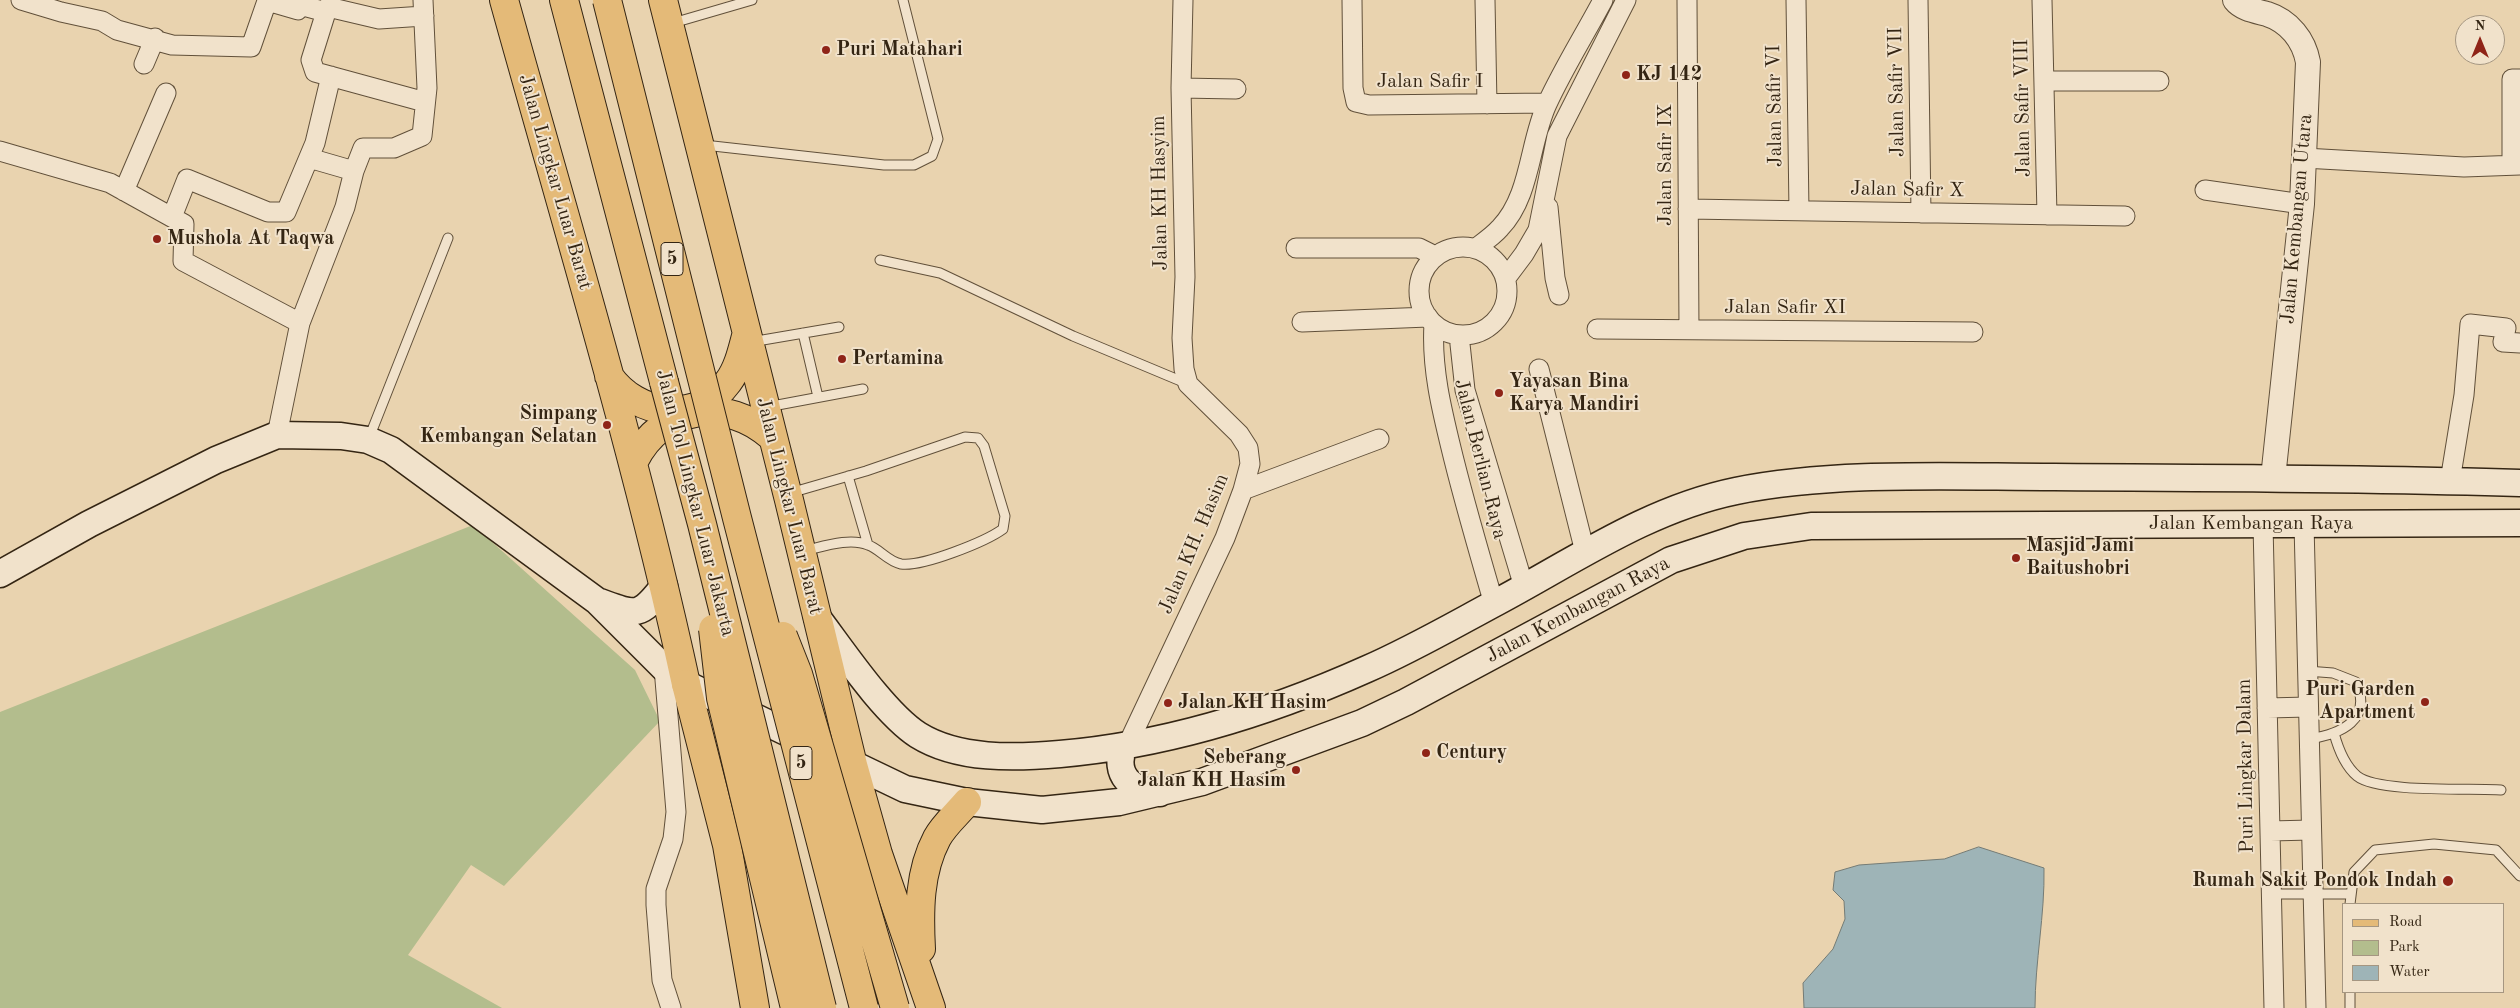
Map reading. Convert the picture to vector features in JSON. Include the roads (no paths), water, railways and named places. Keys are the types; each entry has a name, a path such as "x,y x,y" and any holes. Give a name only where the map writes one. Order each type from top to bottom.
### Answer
{"main road":[{"name":"Jalan Lingkar Luar Barat","path":"504,0 608,374 664,586 686,684 727,845 755,1008"},
{"name":"Jalan Tol Lingkar Luar Jakarta","path":"564,0 702,524 822,1008"},
{"name":"Jalan Tol Lingkar Luar Jakarta","path":"607,0 737,518 864,1008"},
{"name":"Jalan Lingkar Luar Barat","path":"666,12 775,447 852,765 878,854 932,1008"},
{"path":"608,374 627,396 652,408 680,410 694,407 719,393 728,382 735,370 747,339"},
{"path":"624,435 634,461 648,440 664,426 682,416 702,412 725,412 745,418 761,427 775,447"},
{"path":"637,484 649,460 660,448 684,432 706,427 730,426 748,430 775,447"},
{"path":"0,574 89,524 199,468 277,435 341,436 368,440 391,450 596,601 621,610 636,612 648,607 664,586"},
{"path":"816,617 866,681 898,717 918,735 954,750 1001,756 1044,756 1126,746 1178,734 1285,703 1369,669 1524,588 1585,552 1644,521 1687,505 1734,491 1806,481 1980,477 2272,478 2520,483"},
{"path":"2457,481 2477,486 2515,491 2519,496 2519,523"},
{"path":"737,518 798,674 895,1008"},
{"name":"Jalan Kembangan Raya","path":"596,601 664,668 686,684 852,765 905,789 967,802 1042,810 1119,802 1202,782 1362,723 1406,702 1671,560 1744,536 1811,526 2519,523"},
{"path":"702,524 721,698 795,1008"},
{"path":"807,743 826,734 834,724 839,710"},
{"path":"1126,746 1120,756 1120,770 1130,784 1149,792 1161,793"},
{"path":"922,978 919,909 926,865 938,838 967,802"}],"street":[{"path":"21,0 102,21 117,30 155,38 172,45 251,47 267,2 298,10 300,5 326,12"},
{"name":"Jalan KH Hasyim","path":"1183,0 1181,88 1185,277 1182,354 1188,384"},
{"name":"Jalan Safir I","path":"1352,0 1353,88 1356,102 1369,105 1547,104"},
{"path":"1485,0 1487,104"},
{"path":"1476,248 1500,228 1515,206 1525,178 1537,128 1547,104 1603,0"},
{"path":"1506,278 1524,254 1538,230 1557,136 1626,0"},
{"name":"Jalan Safir IX","path":"1687,0 1689,329"},
{"name":"Jalan Safir VI","path":"1796,0 1799,211"},
{"name":"Jalan Safir VII","path":"1918,0 1921,213"},
{"name":"Jalan Safir VIII","path":"2042,0 2047,215"},
{"name":"Jalan Kembangan Utara","path":"2235,0 2238,4 2282,21 2300,38 2305,49 2308,89 2302,204 2272,478"},
{"path":"277,435 300,323 345,207 354,171 363,148 394,148 422,136 427,88 424,8 380,19 328,7 311,60 315,72 425,102"},
{"path":"144,64 155,38"},
{"path":"172,217 187,179 268,212 286,212 315,143 332,76"},
{"path":"2304,158 2404,162 2464,167 2516,165 2512,79 2520,79"},
{"path":"2045,81 2159,81"},
{"path":"1181,88 1236,89"},
{"path":"124,191 166,93"},
{"path":"0,151 110,183 172,217 184,224 183,262 300,323"},
{"path":"309,158 354,171"},
{"path":"1547,189 1555,278 1559,295"},
{"path":"2205,190 2302,204"},
{"name":"Jalan Safir X","path":"1688,209 2125,216"},
{"path":"1296,248 1419,248 1435,256"},
{"path":"1455,248 1476,248 1495,260 1506,278 1508,295 1503,312 1492,325 1476,333 1459,335 1442,329 1431,321 1422,308 1419,285 1422,274 1435,256 1455,248"},
{"path":"1302,322 1431,321"},
{"name":"Jalan Berlian Raya","path":"1431,321 1437,383 1467,512 1494,604"},
{"path":"2457,481 2470,324 2506,328 2503,342 2520,343"},
{"name":"Jalan Safir XI","path":"1596,329 1973,332"},
{"name":"Jalan Berlian Raya","path":"1459,335 1465,390 1524,588"},
{"path":"1539,369 1585,552"},
{"name":"Jalan KH. Hasim","path":"1126,746 1146,708 1225,538 1243,490 1250,464 1248,448 1239,434 1188,384"},
{"path":"1243,490 1379,439"},
{"name":"Puri Lingkar Dalam","path":"2262,524 2274,1008"},
{"path":"2304,524 2316,1008"},
{"path":"664,668 676,812 673,839 656,889 656,905 662,980 671,1008"},
{"path":"2267,708 2308,706"},
{"path":"2270,831 2311,830"}],"lane":[{"path":"666,12 752,0"},
{"path":"699,144 884,165 914,165 932,156 938,139 903,0"},
{"path":"368,440 448,238"},
{"path":"880,260 940,273 1073,336 1188,384"},
{"path":"747,339 839,327"},
{"path":"803,333 818,397"},
{"path":"765,407 863,389"},
{"path":"786,494 848,476 965,436 978,438 984,446 1005,516 1003,529 991,537 920,563 901,564 882,556 868,545 851,542 800,552"},
{"path":"848,476 868,545"},
{"path":"2307,672 2333,673 2356,682 2360,691 2361,708 2359,714 2345,727 2334,733 2309,739"},
{"path":"2334,733 2340,753 2358,776 2374,782 2401,788 2501,790"},
{"path":"2350,903 2354,872 2375,850 2414,845 2448,845 2496,850 2520,876"},
{"path":"2271,894 2350,894"},
{"path":"2350,993 2350,1008"}],"water":[{"path":"1979,847 2044,868 2035,1008 1804,1008 1803,983 1833,949 1845,919 1844,901 1833,890 1835,872 1859,865 1944,859"}],"place":[{"name":"Puri Matahari","path":"826,50"},
{"name":"KJ 142","path":"1626,75"},
{"name":"Mushola At Taqwa","path":"157,239"},
{"name":"Pertamina","path":"842,359"},
{"name":"Yayasan Bina Karya Mandiri","path":"1499,393"},
{"name":"Simpang Kembangan Selatan","path":"607,425"},
{"name":"Masjid Jami Baitushobri","path":"2016,558"},
{"name":"Puri Garden Apartment","path":"2425,702"},
{"name":"Jalan KH Hasim","path":"1168,703"},
{"name":"Century","path":"1426,753"},
{"name":"Seberang Jalan KH Hasim","path":"1296,770"},
{"name":"Rumah Sakit Pondok Indah","path":"2448,881"}]}
